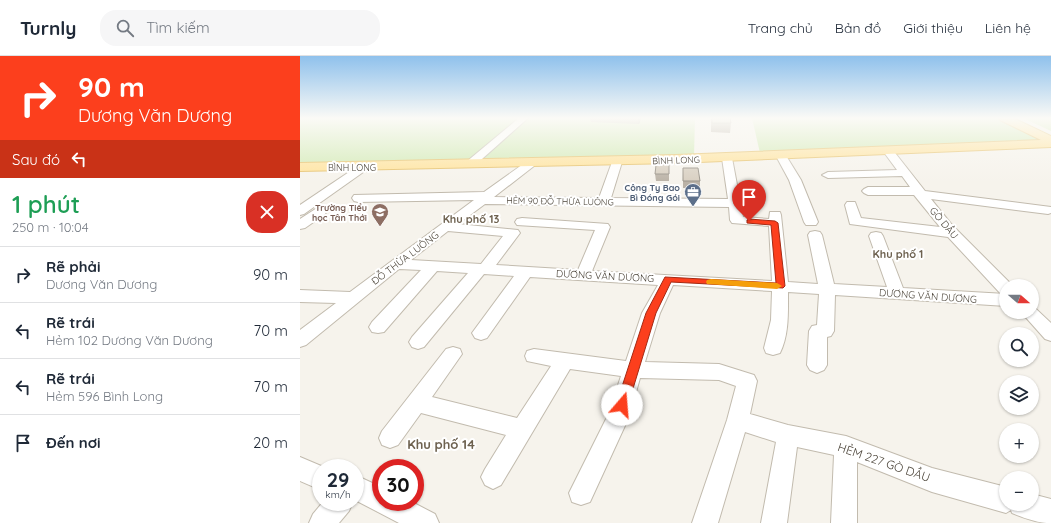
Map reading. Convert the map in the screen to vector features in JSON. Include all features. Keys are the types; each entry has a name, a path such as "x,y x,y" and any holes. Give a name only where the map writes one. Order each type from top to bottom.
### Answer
{"main road":[{"name":"BÌNH LONG","path":"300,167 617,162 1051,143"}],"street":[{"path":"469,165 498,140"},
{"name":"GÒ DẦU","path":"888,151 952,233 999,282"},
{"path":"781,156 795,180 813,229 828,289 828,306 825,331 818,331 817,365"},
{"path":"727,158 737,220 775,219 780,286 780,320 773,348"},
{"path":"604,202 617,162"},
{"name":"ĐỖ THỪA LUÔNG","path":"303,334 530,164"},
{"path":"300,211 365,166"},
{"path":"828,176 905,173"},
{"path":"876,194 919,192 965,201 1048,204"},
{"name":"HẺM 90 ĐỖ THỪA LUÔNG","path":"358,198 484,198 604,202 735,203"},
{"path":"851,206 855,221 952,233"},
{"path":"300,226 321,211"},
{"path":"522,222 603,227 583,274"},
{"path":"418,342 513,233 445,227"},
{"path":"876,236 897,294"},
{"name":"DƯƠNG VĂN DƯƠNG","path":"396,264 999,300"},
{"path":"378,327 434,266"},
{"path":"481,333 526,271"},
{"path":"581,493 618,417 651,313 669,279"},
{"path":"300,296 353,298"},
{"path":"1036,319 1051,334"},
{"path":"390,438 453,354"},
{"path":"534,356 633,370 719,372 747,381 738,420 705,523"},
{"path":"493,477 565,360"},
{"path":"416,403 523,429"},
{"name":"HẺM 227 GÒ DẦU","path":"738,420 788,435 846,447 932,480 999,498"},
{"path":"774,523 788,435"},
{"path":"844,523 846,447"},
{"path":"300,469 312,474"},
{"path":"1039,509 1051,512"},
{"path":"322,523 332,511"},
{"path":"403,511 426,523"}],"green space":[{"path":"300,140 694,140 694,156 300,164"},
{"path":"757,140 1047,141 760,153"}],"building":[{"path":"669,164 669,174 655,174 656,165"},
{"path":"683,168 698,168 700,181 683,181"}],"slow traffic":[{"path":"711,282 777,286"}],"place":[{"name":"Công Ty Bao Bì Đóng Gói","path":"693,207"},
{"name":"Trường Tiểu học Tân Thới","path":"380,227"}],"district":[{"name":"Khu phố 13","path":"471,219"},
{"name":"Khu phố 1","path":"898,254"},
{"name":"Khu phố 14","path":"441,444"}],"route":[{"path":"622,405 651,313 669,279 780,286 775,223 749,221"}]}
